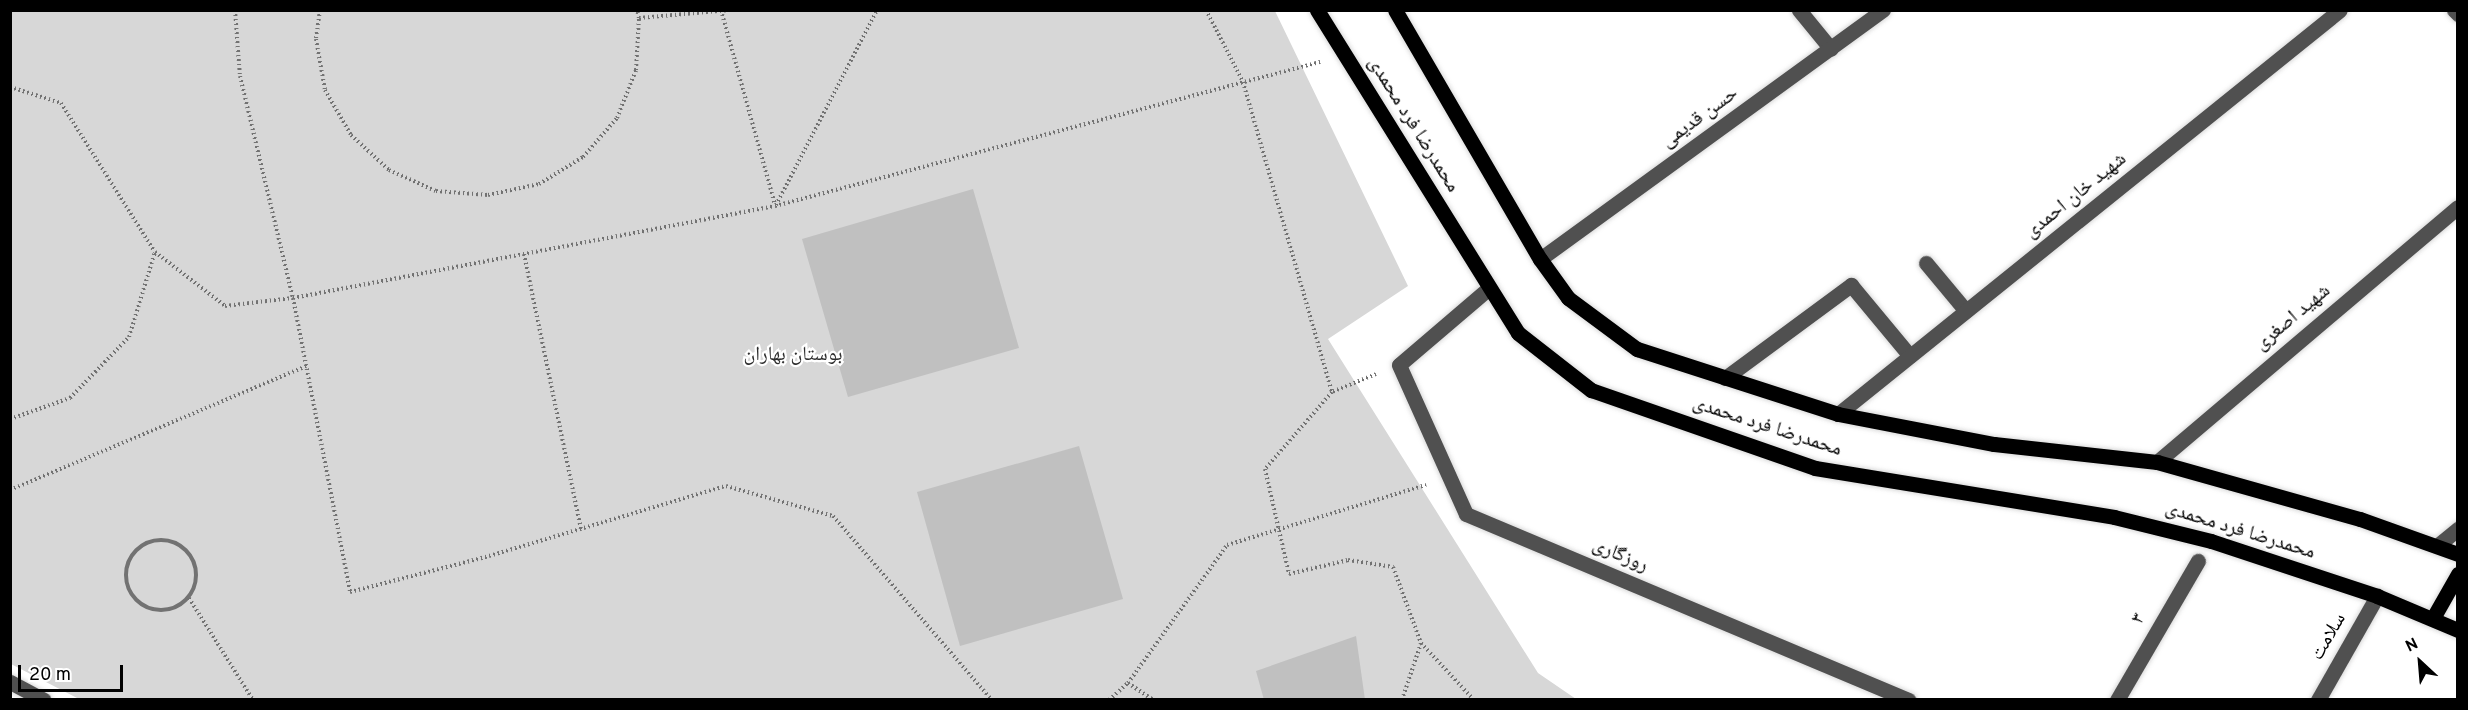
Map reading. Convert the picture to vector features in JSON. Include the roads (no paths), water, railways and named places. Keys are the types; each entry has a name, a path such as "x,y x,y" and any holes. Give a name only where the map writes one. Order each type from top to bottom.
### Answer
{"main road":[{"name":"محمدرضا فرد محمدی","path":"1317,10 1518,333 1591,390 1804,465 2114,517 2211,541 2377,596 2457,630"},
{"name":"محمدرضا فرد محمدی","path":"1398,11 1540,259 1568,298 1637,350 1838,414 1994,444 2157,462 2360,519 2438,545 2457,554"},
{"path":"2433,618 2457,574"}],"street":[{"path":"1799,10 1831,49"},
{"name":"حسن قدیمی","path":"1540,259 1883,10"},
{"name":"شهید خان احمدی","path":"1838,414 2340,10"},
{"path":"2454,10 2457,15"},
{"name":"شهید اصغری","path":"2157,462 2457,207"},
{"path":"1926,263 1966,311"},
{"path":"1725,378 1851,285 1910,356"},
{"name":"روزگاری","path":"1489,288 1399,365 1466,514 1909,699"},
{"path":"2438,545 2457,529"},
{"name":"۳","path":"2117,699 2198,561"},
{"name":"سلامت","path":"2318,699 2377,596"},
{"path":"10,682 44,699"}],"park label":[{"name":"بوستان بهاران","path":"793,355"}]}
